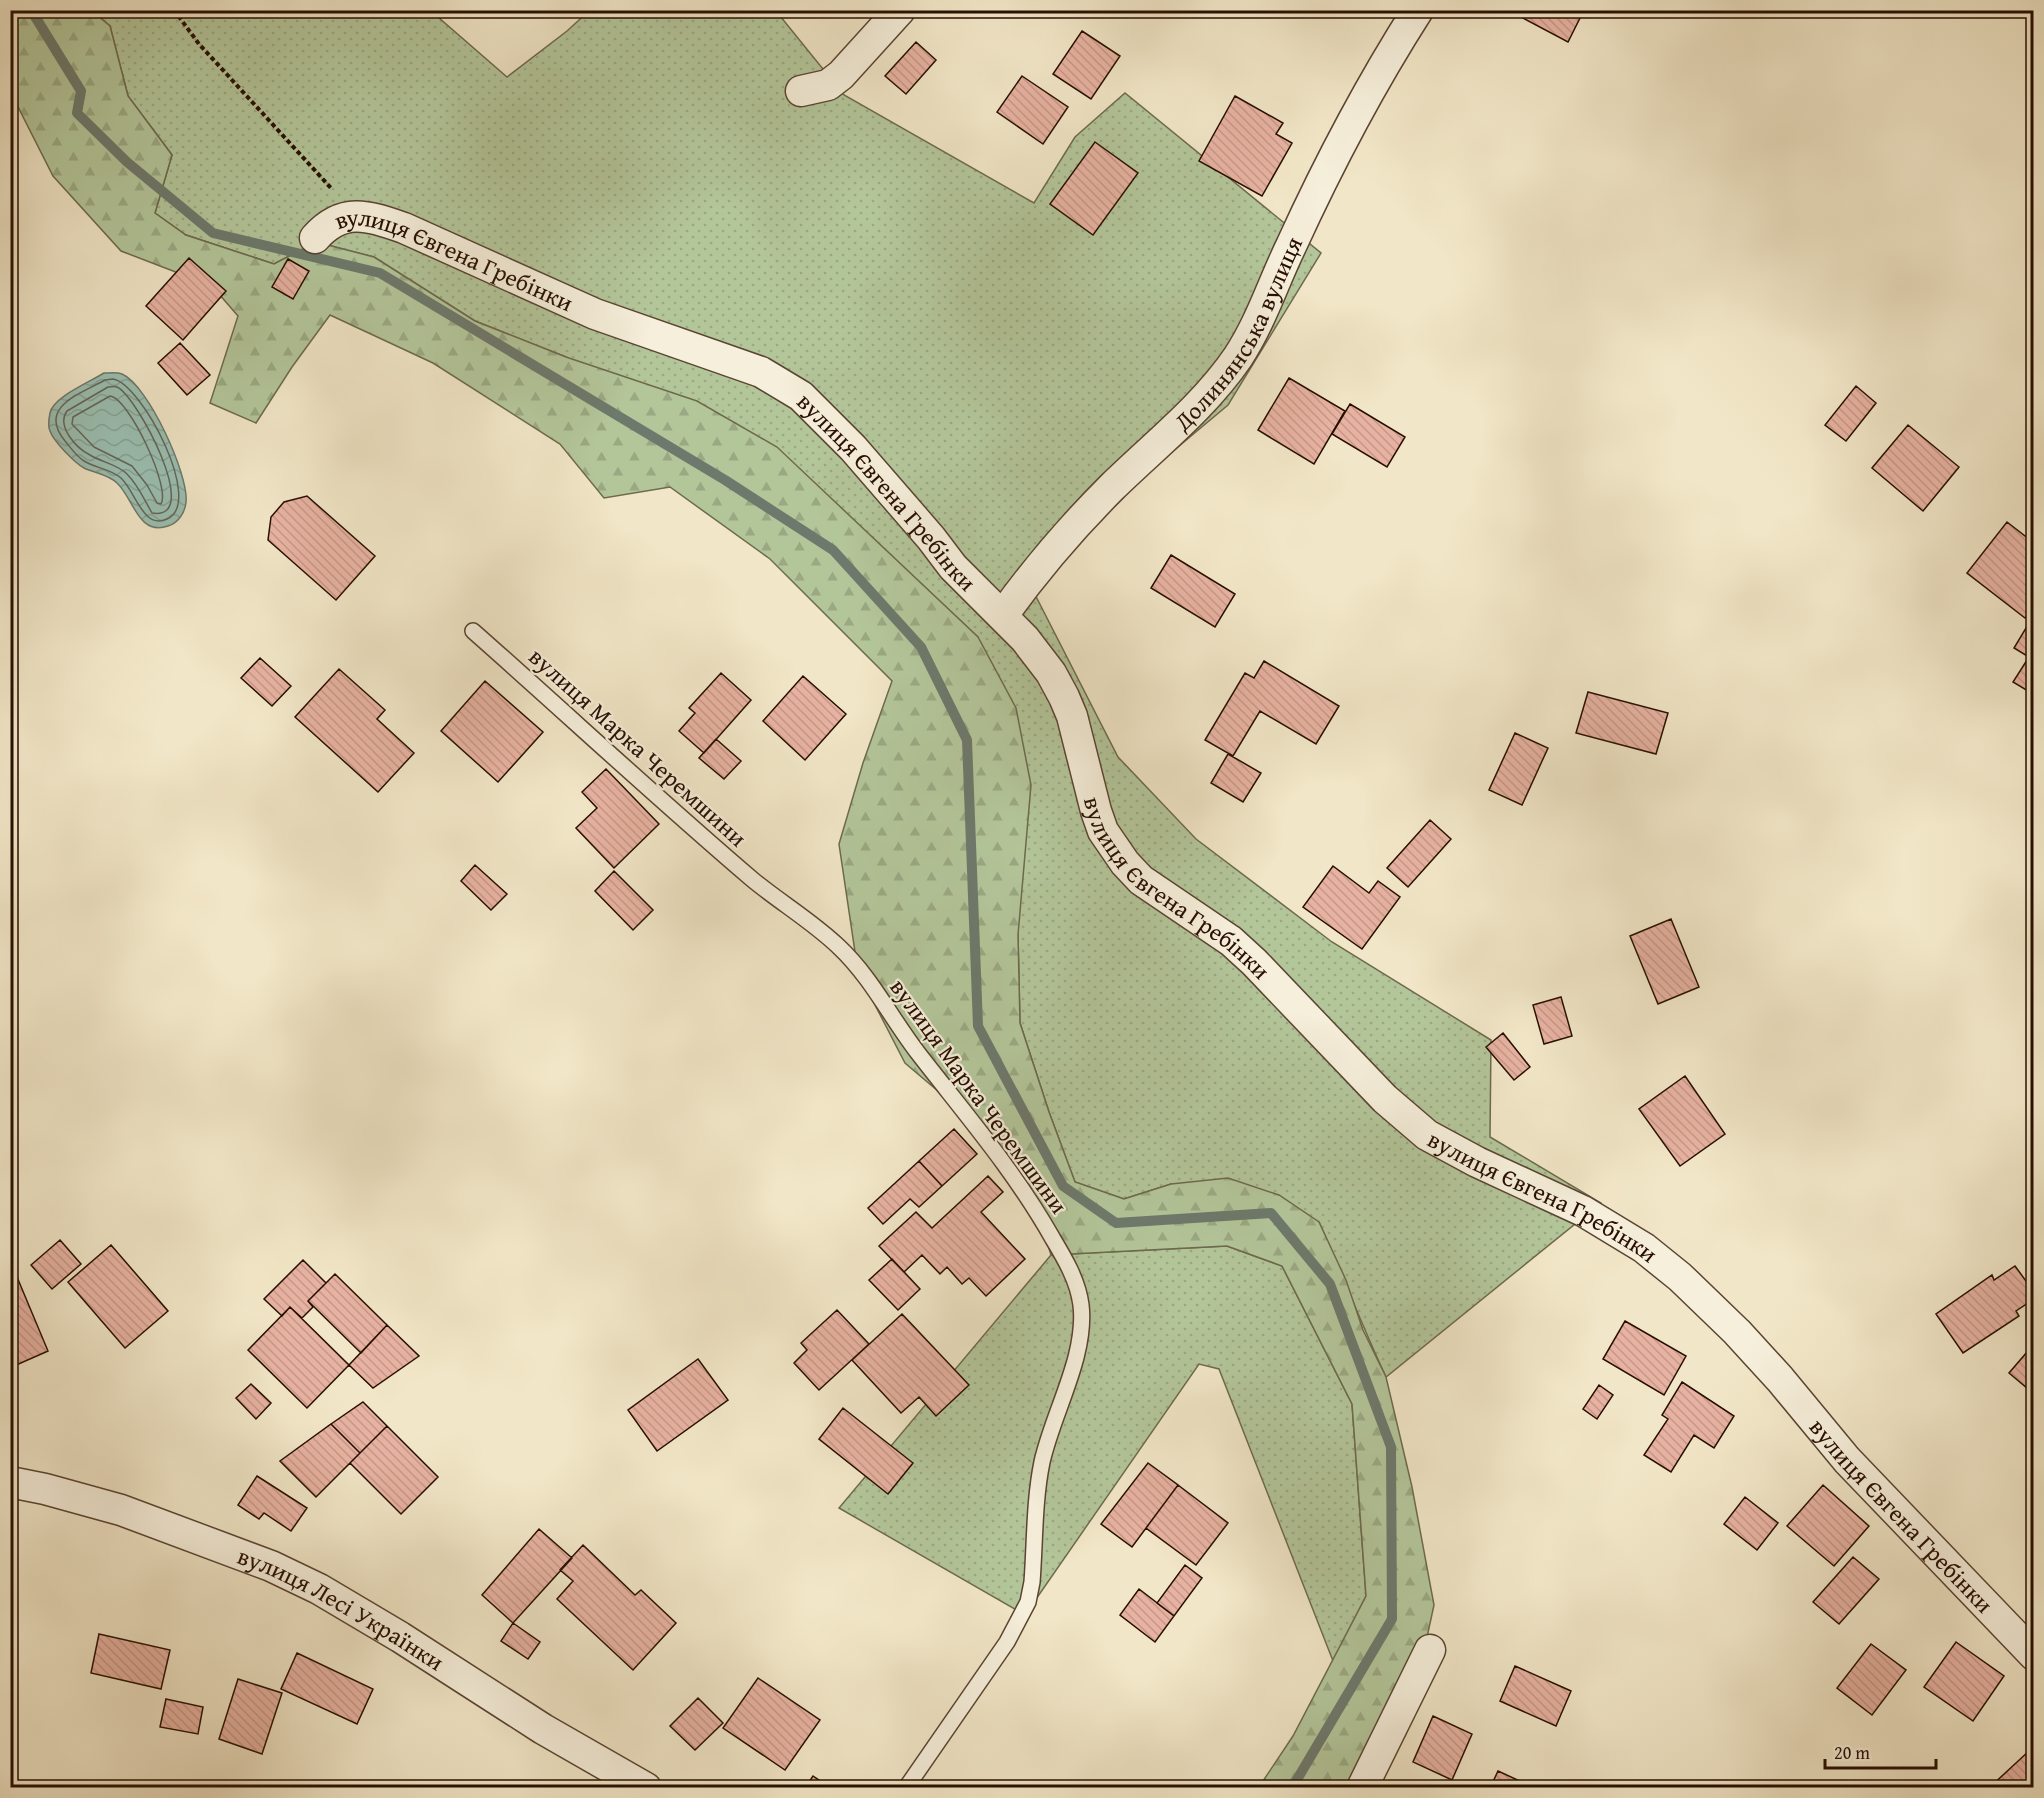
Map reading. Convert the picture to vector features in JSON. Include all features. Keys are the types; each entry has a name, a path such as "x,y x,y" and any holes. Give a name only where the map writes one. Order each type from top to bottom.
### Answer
{"street":[{"path":"801,91 828,85 842,75 900,10"},
{"name":"Долинянська вулиця","path":"1003,615 1060,541 1111,488 1180,423 1237,359 1259,320 1291,246 1343,139 1418,10"},
{"name":"вулиця Євгена Гребінки","path":"315,238 325,227 339,219 356,215 378,219 404,228 584,309 736,362 801,396 886,485 953,567 1025,639 1051,673 1064,697 1074,726 1103,831 1112,847 1141,880 1231,941 1254,962 1385,1099 1427,1135 1477,1162 1583,1210 1644,1248 1680,1277 1737,1332 1780,1379 1847,1460 2034,1655"},
{"name":"вулиця Лесі Українки","path":"10,1482 121,1510 271,1566 309,1584 374,1620 543,1730 646,1788"},
{"path":"1362,1788 1430,1650"}],"lane":[{"name":"вулиця Марка Черемшини","path":"473,631 754,880 837,944 850,957 916,1052 1000,1156 1035,1208 1077,1285 1082,1315 1080,1335 1076,1355 1042,1462 1032,1582 1028,1602 1007,1642 906,1788"}],"path":[{"path":"174,10 199,44 356,215"}],"green space":[{"path":"11,11 92,11 110,26 128,96 172,155 155,213 186,235 274,264 316,242 374,257 475,321 566,357 697,401 777,447 978,637 1016,708 1031,785 1018,935 1020,1023 1075,1182 1124,1199 1171,1184 1228,1178 1279,1195 1319,1222 1346,1280 1363,1330 1386,1377 1412,1487 1434,1605 1406,1734 1373,1787 1259,1787 1293,1736 1366,1596 1352,1404 1282,1266 1227,1246 1051,1255 1027,1175 965,1114 905,1063 858,972 839,844 863,763 892,681 770,559 670,487 604,498 560,444 433,363 330,315 292,367 256,423 210,403 238,316 212,286 121,251 53,176 11,93"},
{"path":"92,11 431,11 507,77 589,11 776,11 844,95 1034,203 1075,137 1125,93 1321,253 1228,405 1025,575 1118,757 1196,839 1332,942 1491,1040 1490,1137 1601,1203 1386,1377 1319,1222 1171,1184 1124,1199 1075,1182 1020,1023 1018,935 978,637 865,531 566,357 475,321 374,257 316,242 274,264 186,235 155,213 172,155 128,96 110,26"},
{"path":"1227,1246 1282,1266 1352,1404 1366,1596 1333,1661 1219,1369 1199,1364 1025,1615 839,1508 1051,1255"}],"water":[{"path":"104,373 120,373 132,382 143,395 165,432 181,472 186,502 180,517 172,525 158,528 143,521 117,483 84,468 70,457 52,436 49,425 53,407 73,390"}],"building":[{"path":"1508,10 1584,10 1568,42"},
{"path":"1082,31 1120,56 1091,99 1053,74"},
{"path":"916,42 936,60 906,94 885,76"},
{"path":"1022,76 1068,107 1043,144 997,112"},
{"path":"1235,96 1283,123 1276,134 1292,143 1262,196 1199,161"},
{"path":"1095,142 1138,173 1093,235 1050,204"},
{"path":"189,258 226,291 183,340 146,306"},
{"path":"288,259 309,271 293,299 272,287"},
{"path":"180,343 210,375 187,395 158,363"},
{"path":"1289,378 1345,411 1314,464 1258,430"},
{"path":"1856,386 1876,403 1846,441 1825,425"},
{"path":"1350,404 1405,437 1387,467 1332,434"},
{"path":"1908,425 1959,467 1923,511 1872,468"},
{"path":"307,496 375,556 336,600 268,540 271,517 284,502"},
{"path":"2007,522 2034,543 2034,607 2025,618 1967,573"},
{"path":"1171,555 1235,594 1215,627 1151,588"},
{"path":"2029,623 2034,626 2033,694 2013,682 2029,657 2014,648"},
{"path":"260,658 291,686 272,706 241,678"},
{"path":"1264,661 1339,706 1316,744 1260,711 1233,756 1205,740 1245,673 1254,678"},
{"path":"339,669 385,710 377,719 414,753 378,792 295,717"},
{"path":"721,673 751,700 704,753 679,731 695,713 689,708"},
{"path":"803,676 846,714 805,760 763,721"},
{"path":"485,681 543,732 498,782 441,731"},
{"path":"1588,692 1668,713 1656,754 1576,733"},
{"path":"1515,733 1548,748 1522,805 1489,790"},
{"path":"716,739 741,761 724,779 699,758"},
{"path":"1228,754 1261,773 1243,802 1211,783"},
{"path":"606,769 659,824 614,868 576,828 597,808 582,792"},
{"path":"1430,820 1451,839 1408,887 1387,868"},
{"path":"475,865 507,894 491,910 461,881"},
{"path":"1333,866 1369,893 1378,881 1400,897 1362,949 1303,907"},
{"path":"614,871 653,910 633,930 595,891"},
{"path":"1671,919 1699,987 1658,1004 1630,936"},
{"path":"1561,997 1572,1036 1544,1044 1533,1005"},
{"path":"1503,1033 1530,1067 1514,1080 1486,1047"},
{"path":"1685,1076 1725,1134 1680,1166 1639,1109"},
{"path":"954,1129 977,1154 942,1186 919,1161"},
{"path":"919,1161 942,1186 919,1207 910,1199 883,1224 868,1208"},
{"path":"988,1176 1003,1192 981,1212 1025,1259 986,1296 969,1278 962,1284 947,1267 940,1274 922,1255 904,1272 879,1246 916,1212 932,1228"},
{"path":"60,1240 81,1264 52,1289 31,1265"},
{"path":"111,1245 168,1311 125,1348 68,1282"},
{"path":"892,1259 920,1289 898,1310 869,1280"},
{"path":"303,1260 326,1283 308,1301 313,1307 302,1318 290,1307 282,1316 264,1299"},
{"path":"2015,1266 2034,1292 2034,1299 2016,1311 2019,1316 1963,1353 1936,1314 1992,1275 1994,1280"},
{"path":"335,1274 387,1325 361,1353 308,1301"},
{"path":"17,1277 48,1351 14,1366 10,1357 10,1279"},
{"path":"290,1307 349,1365 307,1408 248,1350"},
{"path":"837,1310 869,1344 819,1390 794,1363 807,1350 801,1343"},
{"path":"902,1314 969,1385 936,1416 919,1397 901,1413 852,1360"},
{"path":"1625,1321 1686,1356 1664,1395 1603,1359"},
{"path":"387,1325 419,1356 373,1388 349,1365"},
{"path":"2034,1344 2034,1394 2009,1373"},
{"path":"698,1359 728,1400 657,1451 628,1410"},
{"path":"1682,1382 1734,1416 1714,1448 1694,1435 1671,1472 1644,1455 1668,1419 1662,1415"},
{"path":"251,1384 271,1403 256,1419 236,1398"},
{"path":"1599,1385 1613,1395 1597,1419 1583,1409"},
{"path":"363,1402 387,1426 360,1453 331,1424"},
{"path":"843,1408 913,1463 888,1494 819,1439"},
{"path":"331,1424 360,1453 316,1497 280,1461"},
{"path":"387,1426 438,1477 401,1514 350,1463"},
{"path":"1148,1463 1178,1485 1132,1547 1101,1524"},
{"path":"257,1476 307,1508 291,1531 264,1513 259,1519 238,1505"},
{"path":"1178,1485 1228,1523 1196,1565 1146,1528"},
{"path":"1823,1485 1869,1526 1834,1566 1787,1526"},
{"path":"1745,1497 1778,1523 1757,1550 1724,1524"},
{"path":"539,1529 572,1558 513,1623 482,1595"},
{"path":"583,1545 635,1595 641,1590 676,1623 633,1670 557,1599 573,1581 560,1570"},
{"path":"1853,1557 1879,1579 1839,1624 1813,1602"},
{"path":"1185,1565 1202,1578 1174,1616 1157,1603"},
{"path":"1139,1589 1174,1616 1155,1642 1120,1615"},
{"path":"513,1623 540,1642 528,1659 501,1641"},
{"path":"99,1634 170,1650 161,1689 91,1673"},
{"path":"1956,1642 2004,1676 1973,1721 1924,1687"},
{"path":"1871,1644 1906,1670 1872,1715 1837,1688"},
{"path":"297,1653 373,1689 357,1724 281,1689"},
{"path":"1515,1666 1571,1691 1556,1726 1500,1701"},
{"path":"758,1678 820,1720 785,1770 723,1728"},
{"path":"238,1679 282,1693 262,1754 219,1739"},
{"path":"698,1698 723,1723 695,1750 670,1726"},
{"path":"166,1699 203,1707 198,1734 160,1727"},
{"path":"1433,1716 1472,1734 1452,1780 1413,1762"},
{"path":"2030,1750 2034,1755 2034,1788 1989,1788"},
{"path":"1498,1771 1535,1788 1490,1788"},
{"path":"813,1776 831,1788 805,1788"}],"waterway":[{"path":"31,10 81,91 77,113 127,162 213,233 380,273 725,480 833,550 921,647 967,740 978,1026 1063,1186 1116,1223 1271,1213 1330,1284 1391,1447 1392,1619 1292,1788"}]}
